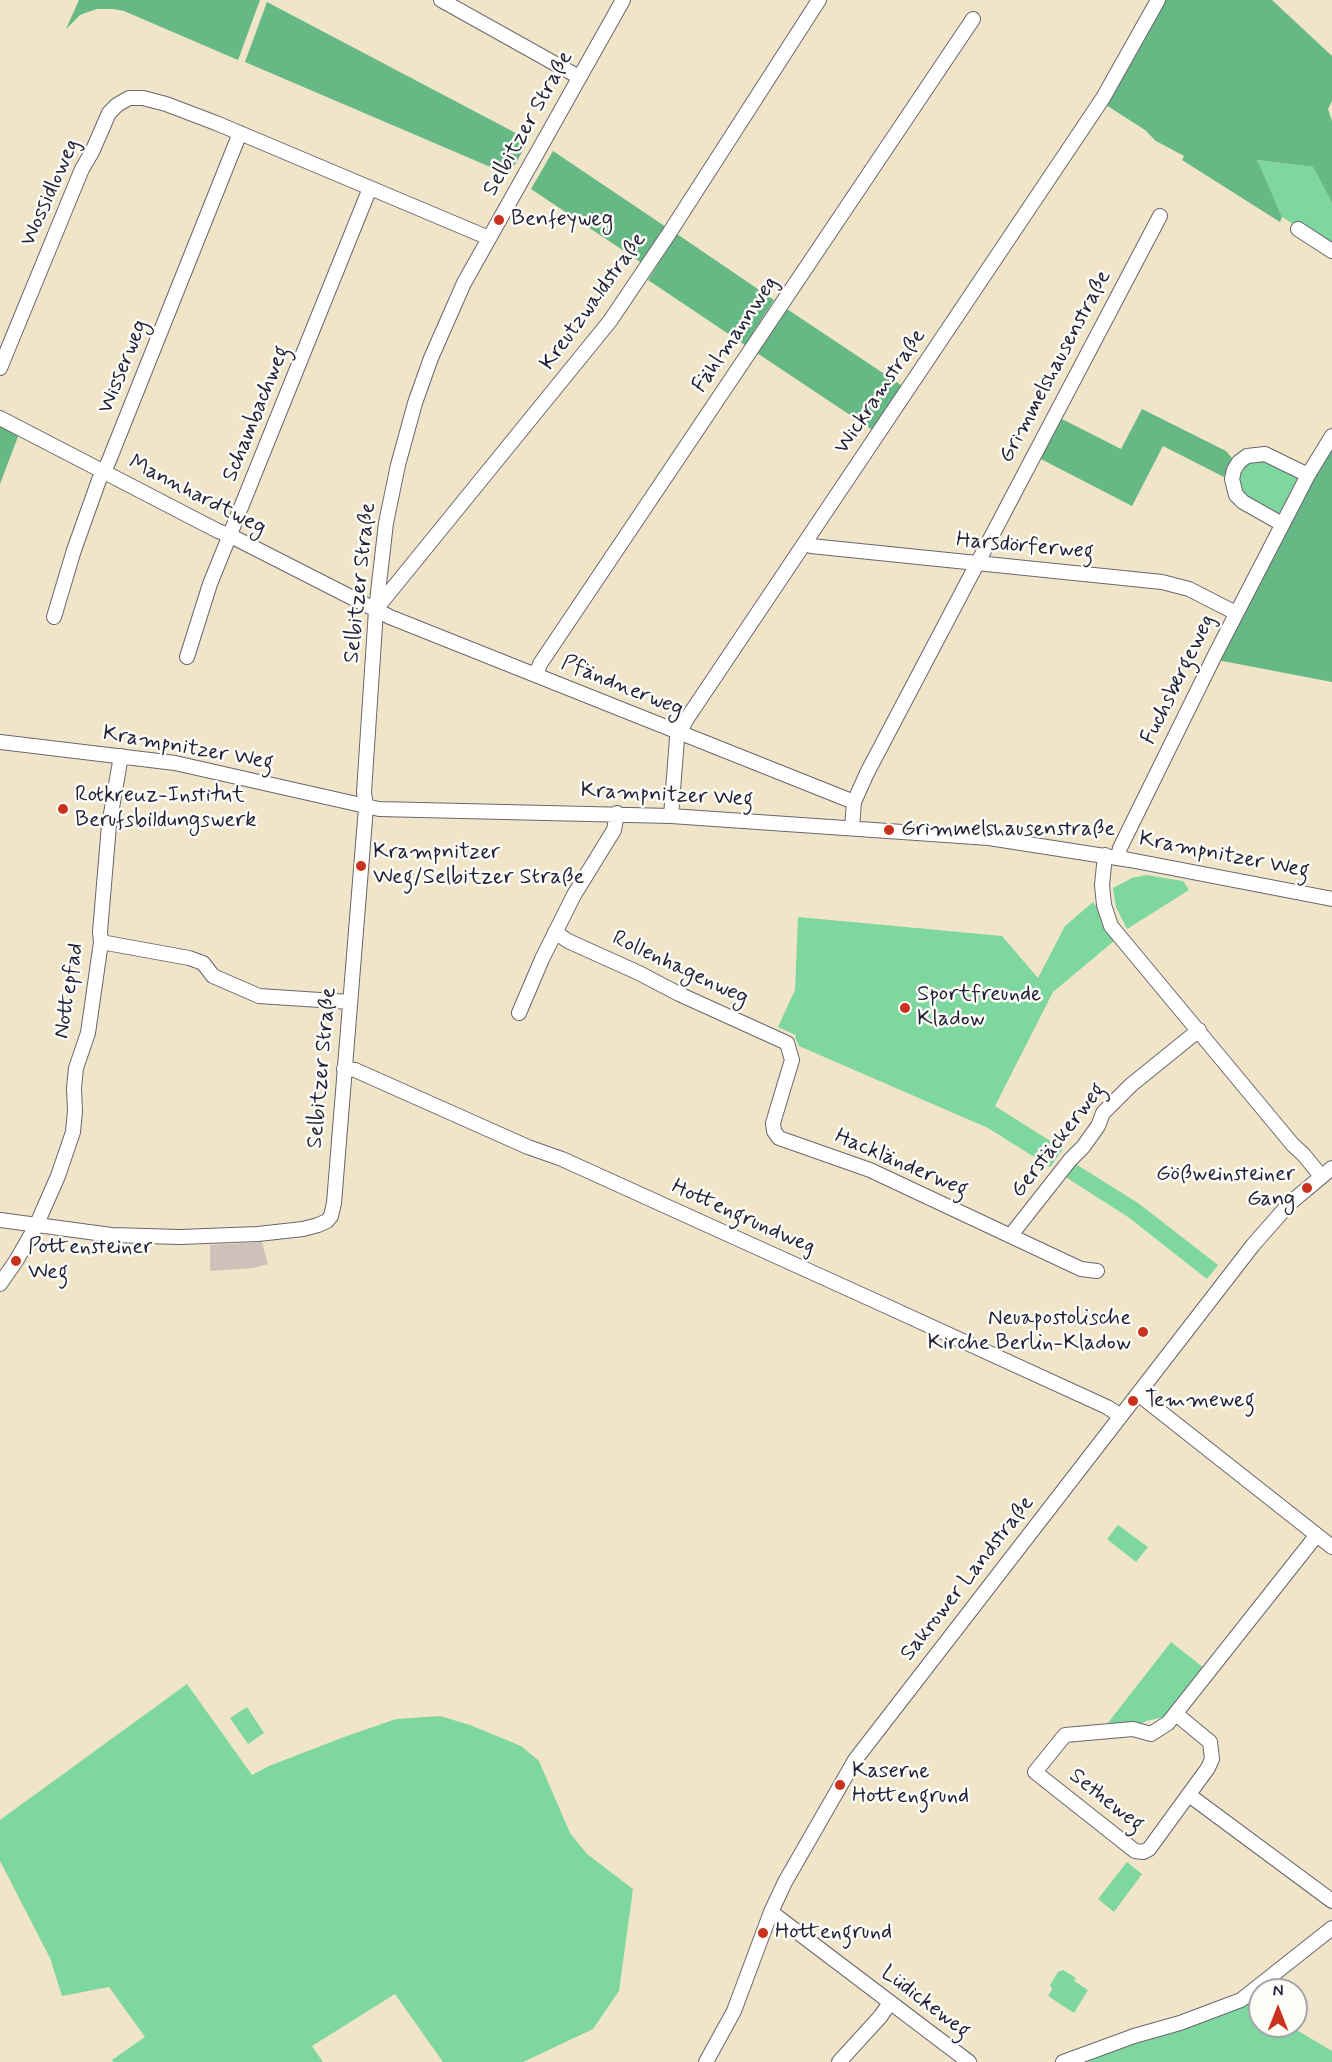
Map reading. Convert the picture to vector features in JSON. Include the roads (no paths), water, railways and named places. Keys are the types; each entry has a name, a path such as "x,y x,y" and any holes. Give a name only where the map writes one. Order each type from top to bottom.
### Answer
{"street":[{"path":"441,0 579,77"},
{"name":"Selbitzer Straße","path":"36,1226 111,1235 180,1238 258,1234 303,1228 327,1221 331,1216 334,1203 366,807 364,792 376,610 392,494 415,403 452,308 623,0"},
{"name":"Kreutzwaldstraße","path":"376,610 610,321 819,0"},
{"name":"Wickramstraße","path":"671,816 679,732 1103,98 1158,0"},
{"name":"Fählmannweg","path":"536,675 540,664 973,20"},
{"name":"Wossidloweg","path":"0,368 82,168 92,152 109,113 117,105 129,98 154,100 240,134"},
{"path":"240,134 489,238"},
{"name":"Wisserweg","path":"54,617 74,550 104,472 240,134"},
{"name":"Schambachweg","path":"188,657 210,584 229,535 238,518 370,188"},
{"name":"Grimmelshausenstraße","path":"852,828 854,802 1160,216"},
{"path":"1298,229 1332,251"},
{"name":"Mannhardtweg","path":"0,418 376,610"},
{"name":"Fuchsbergeweg","path":"1112,856 1120,848 1282,524 1332,436"},
{"path":"1282,524 1243,502 1236,495 1232,479 1234,470 1247,456 1265,454 1308,475"},
{"name":"Harsdörferweg","path":"805,543 811,546 1162,582 1189,589 1236,613"},
{"name":"Pfändnerweg","path":"376,610 854,802"},
{"name":"Krampnitzer Weg","path":"0,742 175,763 379,809 617,813 1000,840 1112,856 1332,898"},
{"name":"Nottepfad","path":"0,1284 36,1226 58,1176 73,1132 76,1068 88,1033 101,942 109,825 121,756"},
{"path":"519,1014 574,895 614,831 617,813"},
{"path":"1112,856 1102,885 1104,904 1111,926 1234,1075 1328,1173"},
{"name":"Rollenhagenweg","path":"555,932 568,941 639,973 693,1001 787,1043"},
{"path":"101,942 189,958 203,963 213,976 259,996 350,1002"},
{"name":"Gerstäckerweg","path":"1011,1235 1070,1160 1083,1147 1098,1126 1103,1113 1131,1085 1199,1030"},
{"name":"Hackländerweg","path":"787,1043 792,1060 773,1123 775,1135 792,1144 870,1170 1081,1269 1097,1271"},
{"name":"Hottengrundweg","path":"344,1069 355,1070 528,1147 562,1159 1107,1407 1121,1416"},
{"name":"Sakrower Landstraße","path":"706,2062 734,2011 771,1912 785,1882 860,1754 1272,1223 1290,1203 1328,1173"},
{"path":"0,1220 36,1226"},
{"path":"1136,1397 1332,1547"},
{"name":"Setheweg","path":"1176,1714 1210,1742 1212,1759 1208,1768 1149,1849 1143,1852 1135,1851 1035,1772 1065,1735 1133,1729 1151,1734 1168,1723 1316,1536"},
{"path":"1189,1795 1332,1901"},
{"name":"Lüdickeweg","path":"771,1912 969,2062"},
{"path":"1063,2062 1134,2036 1167,2028 1241,2000 1332,1928"},
{"path":"839,2062 890,2003"}],"place":[{"name":"Benfeyweg","path":"499,220"},
{"name":"Rotkreuz-Institut Berufsbildungswerk","path":"63,809"},
{"name":"Grimmelshausenstraße","path":"889,830"},
{"name":"Krampnitzer Weg/Selbitzer Straße","path":"361,866"},
{"name":"Sportfreunde Kladow","path":"905,1008"},
{"name":"Gößweinsteiner Gang","path":"1307,1188"},
{"name":"Pottensteiner Weg","path":"16,1261"},
{"name":"Neuapostolische Kirche Berlin-Kladow","path":"1143,1332"},
{"name":"Temmeweg","path":"1133,1401"},
{"name":"Kaserne Hottengrund","path":"840,1785"},
{"name":"Hottengrund","path":"763,1933"}]}
